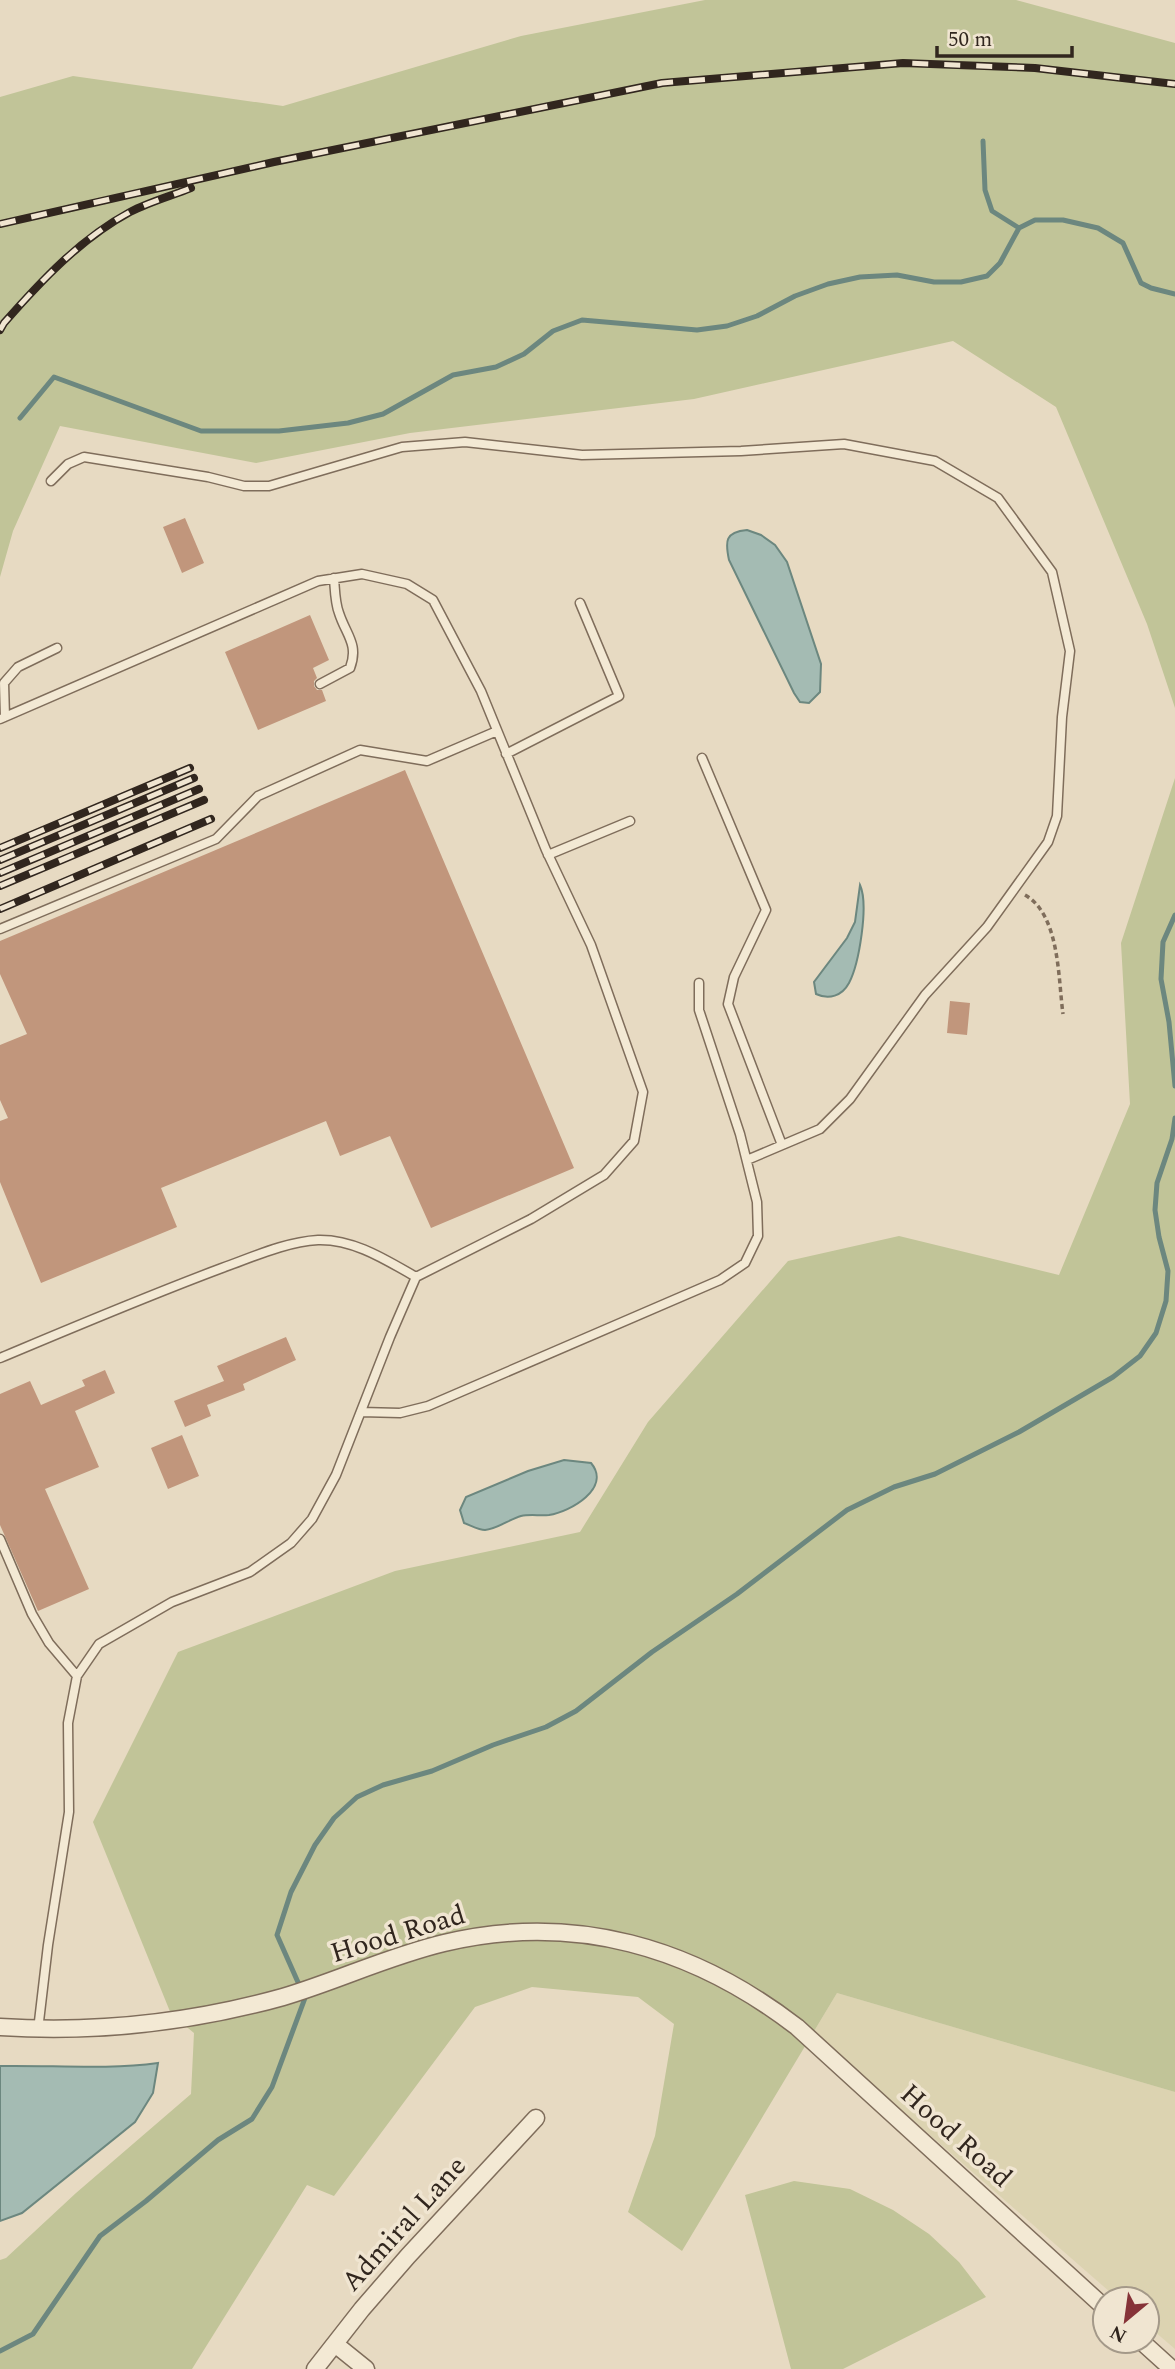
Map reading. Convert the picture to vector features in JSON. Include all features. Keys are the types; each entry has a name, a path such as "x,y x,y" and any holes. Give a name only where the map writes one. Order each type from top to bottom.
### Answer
{"street":[{"name":"Hood Road","path":"0,2027 84,2030 140,2026 191,2018 281,1997 345,1978 417,1950 483,1936 524,1932 611,1938 690,1962 745,1990 797,2027 1091,2295"},
{"name":"Admiral Lane","path":"315,2369 408,2256 536,2118"},
{"path":"335,2344 366,2369"},
{"path":"1156,2355 1172,2369"}],"lane":[{"path":"51,481 68,464 84,457 208,477 244,486 269,486 402,447 465,442 582,455 741,451 844,444 935,461 999,498 1052,572 1070,651 1062,717 1057,816 1048,842 986,927 925,995 850,1100 820,1129 747,1160"},
{"path":"38,2030 69,1812 68,1723 78,1676 99,1644 172,1602 250,1572 290,1543 312,1519 336,1475 416,1277 531,1219 604,1175 634,1141 643,1092 590,945 548,855 481,691 433,600 407,584 362,574 318,581 2,718 4,683 18,667 57,648"},
{"path":"320,684 350,668 354,657 353,644 338,611 334,578"},
{"path":"506,754 619,696 580,603"},
{"path":"0,929 216,839 257,796 360,750 427,761 497,731"},
{"path":"702,758 766,910 734,977 728,1004 782,1145"},
{"path":"548,855 630,821"},
{"path":"360,1412 400,1413 428,1406 720,1280 745,1263 758,1236 757,1202 747,1160 699,1010 699,983"},
{"path":"0,1358 181,1283 286,1245 319,1240 344,1242 377,1254 416,1277"},
{"path":"0,1539 32,1614 49,1643 78,1676"}],"path":[{"path":"1014,888 1034,900 1045,914 1053,935 1063,1014"}],"shaded area":[{"path":"837,1993 1175,2092 1175,2349 1161,2337 1161,2285 1102,2285 813,2033"}],"green space":[{"path":"705,0 1016,0 1175,43 1175,708 1147,624 1056,407 953,341 694,399 410,433 256,463 60,426 13,531 0,577 0,97 73,76 283,106 521,36"},
{"path":"1175,778 1175,2092 837,1993 682,2251 628,2212 655,2136 674,2024 638,1997 532,1987 475,2007 334,2196 307,2185 192,2369 0,2369 0,2260 6,2258 76,2193 191,2094 194,2033 171,2014 93,1822 178,1652 395,1571 580,1532 648,1422 788,1261 899,1236 1059,1275 1130,1104 1121,943"},
{"path":"794,2181 850,2189 893,2210 929,2234 959,2262 986,2297 843,2369 791,2369 745,2195"}],"water":[{"path":"747,530 761,535 775,545 787,562 821,664 820,692 809,703 800,702 794,693 729,560 728,539 734,533"},
{"path":"860,885 863,894 863,920 853,974 839,994 826,997 816,994 814,982 847,938 855,922"},
{"path":"564,1460 591,1463 596,1472 592,1490 577,1504 549,1515 521,1516 485,1530 464,1523 460,1510 466,1497 528,1471"},
{"path":"158,2063 153,2093 135,2122 22,2213 0,2221 0,2066 99,2067"}],"building":[{"path":"185,518 204,563 182,573 163,527"},
{"path":"310,615 329,660 313,668 317,678 314,686 317,690 322,690 326,701 258,730 225,652"},
{"path":"405,770 574,1168 431,1228 390,1136 340,1156 326,1121 161,1188 177,1227 41,1283 0,1182 0,1121 8,1118 0,1100 0,1045 27,1034 0,974 0,941"},
{"path":"950,1001 970,1003 967,1035 947,1033"},
{"path":"286,1337 296,1360 243,1384 245,1390 207,1405 211,1416 185,1427 174,1401 224,1381 217,1366"},
{"path":"105,1370 115,1393 75,1411 99,1467 45,1489 89,1589 38,1611 0,1525 0,1394 30,1381 41,1405 85,1386 82,1380"},
{"path":"182,1435 199,1476 168,1489 151,1448"}],"waterway":[{"path":"983,141 985,190 992,211 1019,228"},
{"path":"20,418 54,377 201,431 279,431 348,423 383,414 453,375 496,367 524,354 553,331 582,320 697,330 727,326 757,316 795,296 828,284 860,277 897,275 934,282 961,282 987,276 1000,263 1019,228 1035,220 1063,220 1098,228 1123,243 1141,283 1175,294"},
{"path":"1175,915 1163,942 1161,979 1169,1022 1175,1086"},
{"path":"0,2351 33,2334 100,2236 218,2140 252,2119 272,2087 305,1998 277,1935 291,1892 315,1845 334,1818 357,1797 383,1785 432,1771 493,1745 546,1727 576,1711 652,1652 737,1594 847,1510 894,1487 935,1474 1019,1432 1113,1377 1140,1356 1156,1333 1166,1301 1168,1271 1155,1210 1157,1183 1172,1139 1175,1118"}],"railway":[{"path":"0,224 274,162 662,83 903,63 1035,68 1175,84"},
{"path":"0,330 47,277 94,235 137,208 191,188"},
{"path":"0,848 190,768"},
{"path":"0,860 194,778"},
{"path":"0,873 199,789"},
{"path":"0,886 204,800"},
{"path":"0,909 211,819"}]}
